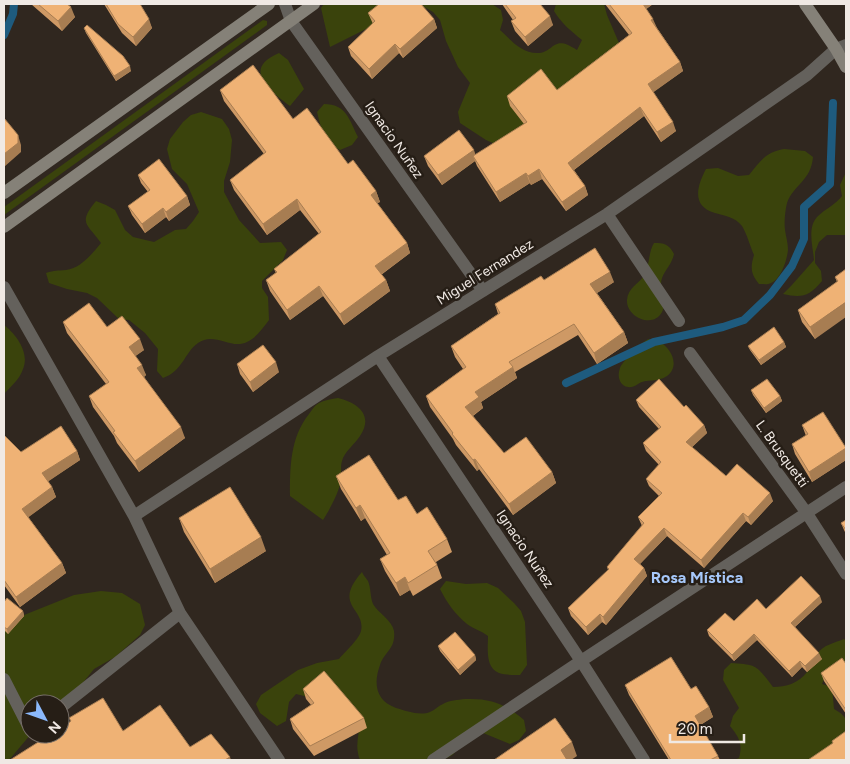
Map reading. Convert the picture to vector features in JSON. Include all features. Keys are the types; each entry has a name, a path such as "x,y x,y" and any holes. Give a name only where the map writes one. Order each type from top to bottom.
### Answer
{"street":[{"path":"4,193 269,4"},
{"name":"Ignacio Nuñez","path":"285,4 291,21 483,291"},
{"path":"4,227 314,4"},
{"path":"805,4 841,47 846,67"},
{"name":"Miguel Fernandez","path":"134,516 378,356 607,214 807,75 841,47"},
{"path":"607,214 679,320"},
{"path":"4,287 134,516 180,614 279,760"},
{"name":"L. Brusquetti","path":"690,353 806,512 846,574"},
{"name":"Ignacio Nuñez","path":"378,356 581,661 644,760"},
{"path":"433,760 846,487"},
{"path":"70,700 180,614"},
{"path":"4,679 20,710"}],"green space":[{"path":"324,4 386,4 376,24 330,47 321,8"},
{"path":"419,4 492,4 501,10 503,20 500,30 521,48 537,53 543,52 558,43 569,45 577,50 582,40 566,27 554,11 556,4 604,4 619,43 576,93 495,144 460,123 458,112 470,83 458,67 446,41 440,20 433,12"},
{"path":"263,20 267,21 267,25 4,215 4,207"},
{"path":"279,53 288,60 304,89 290,106 274,94 263,80 261,73 262,66 268,59"},
{"path":"324,104 337,107 346,114 358,137 352,145 340,150 327,139 317,112"},
{"path":"201,112 222,119 229,129 232,140 230,162 224,181 224,192 239,220 260,243 281,242 287,250 283,260 262,281 262,288 268,297 269,320 262,329 250,340 241,344 210,339 204,340 193,347 175,371 163,378 157,371 158,349 145,333 129,320 119,319 97,298 87,293 49,283 46,273 71,269 77,266 86,260 101,243 86,223 87,215 96,201 115,210 125,230 133,237 154,242 175,230 186,229 199,212 187,184 172,169 167,149 170,139 183,122 191,115"},
{"path":"784,149 805,151 813,157 812,165 806,177 787,203 785,230 788,250 783,269 775,281 768,284 759,284 752,271 754,255 742,226 733,219 707,210 702,206 698,195 700,182 706,169 718,168 738,176 749,175 767,155"},
{"path":"846,172 846,235 827,235 819,242 815,252 815,263 821,271 822,281 813,290 800,296 783,294 814,260 811,232 814,221 842,196 840,185"},
{"path":"654,243 666,245 674,254 661,282 664,308 658,317 653,320 647,320 635,316 628,306 627,300 631,289 644,276"},
{"path":"4,325 21,344 25,363 20,376 4,394"},
{"path":"649,339 661,343 670,352 674,365 672,371 660,379 641,382 629,387 625,386 620,381 620,368 633,352"},
{"path":"338,398 352,403 362,411 365,422 360,436 343,458 340,485 323,520 290,496 292,453 298,433 315,406 326,400"},
{"path":"362,572 368,581 373,604 391,623 394,631 393,642 390,650 382,660 377,679 378,691 384,701 396,708 413,713 430,712 454,700 474,699 497,703 524,720 526,731 519,740 510,744 471,728 462,738 456,751 447,758 439,760 360,760 357,746 360,722 357,709 296,694 289,702 286,721 277,726 260,713 256,704 261,695 298,670 317,663 339,659 358,638 361,631 361,623 352,606 350,592"},
{"path":"446,581 466,584 487,583 498,588 521,611 525,622 527,665 520,675 499,673 491,667 488,657 488,636 467,624 445,599 440,589"},
{"path":"101,591 122,593 140,604 145,625 140,635 115,657 94,669 70,699 70,694 20,694 20,744 23,744 9,760 4,760 4,621 74,595"},
{"path":"844,639 846,641 846,668 826,674 822,684 832,687 834,709 844,716 846,734 818,760 734,760 739,758 740,745 738,737 730,726 733,716 739,708 723,680 724,670 731,663 747,664 759,670 773,687 787,685 796,682 804,676 822,648"}],"building":[{"path":"38,4 67,4 71,7 58,21"},
{"path":"106,4 140,4 149,19 133,37 118,24"},
{"path":"379,4 421,4 434,19 400,49 395,44 369,69 348,47 375,21 368,13"},
{"path":"505,4 540,4 550,16 525,37 511,21 516,18"},
{"path":"609,4 643,4 653,19 651,20 680,62 648,84 673,122 657,132 640,107 568,163 585,186 562,202 539,169 528,176 526,173 496,192 473,156 527,122 507,96 541,69 557,90 632,33"},
{"path":"87,25 123,56 130,66 114,76 84,28"},
{"path":"253,65 293,119 307,108 348,164 353,160 376,191 371,195 407,243 375,266 386,280 340,314 319,286 287,310 266,280 277,272 274,269 321,232 297,199 263,224 230,180 266,152 220,90"},
{"path":"4,118 18,135 18,143 4,154"},
{"path":"459,130 474,150 438,175 424,156"},
{"path":"159,159 187,196 166,212 163,208 142,224 128,206 150,190 138,175"},
{"path":"595,248 610,272 590,284 624,332 594,353 574,324 509,362 513,367 475,392 479,397 465,407 504,453 526,437 552,472 509,504 475,459 473,460 452,434 426,396 466,367 451,346 500,313 495,304 541,276 544,280"},
{"path":"846,269 846,302 810,327 798,310 838,281 835,277"},
{"path":"89,303 107,327 122,316 140,339 129,347 142,365 137,368 181,427 135,461 89,396 109,382 63,322"},
{"path":"774,327 784,342 759,360 748,346"},
{"path":"263,345 276,362 250,382 237,364"},
{"path":"659,379 684,407 686,405 704,425 686,442 726,476 737,464 770,493 748,517 743,513 701,560 664,528 634,559 644,568 603,617 600,614 586,627 568,608 609,569 607,567 644,523 638,517 662,493 646,479 661,462 643,443 661,427 636,400"},
{"path":"767,379 780,396 764,408 751,390"},
{"path":"823,412 846,448 809,472 792,444 808,434 802,425"},
{"path":"61,426 77,451 42,473 52,487 22,509 62,563 16,597 4,580 4,435 21,452"},
{"path":"369,455 398,500 406,496 417,514 427,507 447,539 428,551 437,565 408,583 405,577 396,583 380,559 390,553 360,505 356,508 336,476"},
{"path":"230,487 261,537 210,569 179,518"},
{"path":"846,520 846,530 841,523"},
{"path":"801,576 820,596 791,623 819,653 805,666 800,661 789,671 754,634 732,655 707,630 725,613 734,621 757,599 766,609"},
{"path":"7,598 23,611 7,629 4,627 4,602"},
{"path":"455,632 475,655 458,670 438,646"},
{"path":"671,657 691,689 696,686 709,707 695,716 718,756 710,760 671,760 625,685"},
{"path":"842,658 846,664 846,710 821,673"},
{"path":"324,671 364,718 310,746 290,719 314,703 303,689"},
{"path":"103,698 123,731 160,705 190,747 211,734 230,757 225,760 10,760 35,744 70,744 70,717"},
{"path":"555,718 572,742 561,750 567,760 494,760"},
{"path":"846,731 846,760 808,760 833,743 832,741"}],"waterway":[{"path":"4,35 13,14 14,4"},
{"path":"566,383 654,342 723,327 744,320 770,295 792,266 804,239 804,207 830,184 833,103"}],"district":[{"name":"Rosa Mística","path":"697,577"}]}
